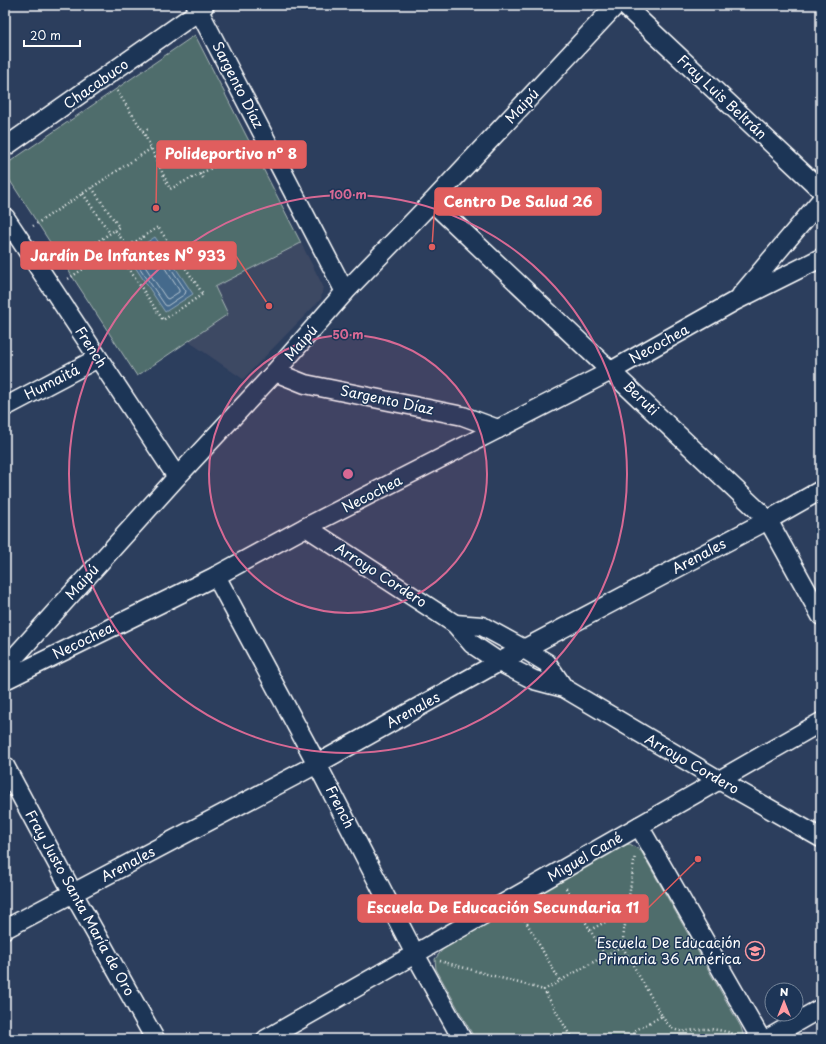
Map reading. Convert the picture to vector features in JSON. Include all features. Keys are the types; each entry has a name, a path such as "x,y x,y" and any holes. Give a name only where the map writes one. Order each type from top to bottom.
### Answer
{"street":[{"name":"Maipú","path":"5,666 12,661 177,477 275,372 345,292 432,202 616,5"},
{"name":"Fray Luis Beltrán","path":"624,5 821,190"},
{"name":"Chacabuco","path":"5,147 106,76 200,7"},
{"name":"Sargento Díaz","path":"200,7 266,140 345,292"},
{"name":"Necochea","path":"735,301 821,200"},
{"name":"Beruti","path":"432,202 768,520 821,616"},
{"name":"French","path":"5,216 177,477"},
{"name":"Necochea","path":"5,680 216,576 306,527 611,370 735,301 821,258"},
{"name":"Humaitá","path":"5,407 98,358"},
{"name":"Sargento Díaz","path":"275,372 305,384 463,416 498,429"},
{"name":"Arenales","path":"5,928 317,764 499,662 768,520 821,490"},
{"name":"Arroyo Cordero","path":"306,527 455,624 472,644 499,662 534,680 564,688 719,780 821,838"},
{"name":"French","path":"216,576 462,1039"},
{"name":"Arroyo Cordero","path":"455,624 482,626 524,649 547,663 564,688"},
{"name":"Miguel Cané","path":"266,1039 821,722"},
{"name":"Fray Justo Santa María de Oro","path":"5,766 155,1039"},
{"path":"639,826 761,1039"},
{"path":"767,1039 821,1008"}],"path":[{"path":"106,76 143,131 170,189 266,140"},
{"path":"143,131 148,129"},
{"path":"18,236 152,148"},
{"path":"200,174 203,178"},
{"path":"49,283 119,227 92,188"},
{"path":"83,194 110,233"},
{"path":"115,248 118,253 163,320 203,294 158,227 118,253"},
{"path":"49,283 124,242 115,230"},
{"path":"639,826 622,946 662,1016 671,1027 677,1030 685,1031 711,1029 740,1036"},
{"path":"558,873 605,956"},
{"path":"513,898 560,981"},
{"path":"590,930 626,911"},
{"path":"544,990 622,946"},
{"path":"416,954 544,990 572,1039"},
{"path":"635,1039 634,1031 662,1016"}],"shaded area":[{"path":"301,243 323,286 321,299 243,379 188,341 228,314 214,287"}],"green space":[{"path":"195,35 301,243 215,287 228,314 137,376 5,173 5,165"},
{"path":"630,844 641,851 741,1027 744,1037 742,1039 475,1039 436,969 435,959 443,949 619,846"}],"water":[{"path":"155,237 193,294 165,312 127,255"}],"place":[{"name":"Polideportivo n° 8","path":"156,208"},
{"name":"Centro De Salud 26","path":"432,247"},
{"name":"Jardín De Infantes Nº 933","path":"269,306"},
{"name":"Escuela De Educación Secundaria 11","path":"698,859"},
{"name":"Escuela De Educación Primaria 36 América","path":"755,951"}]}
